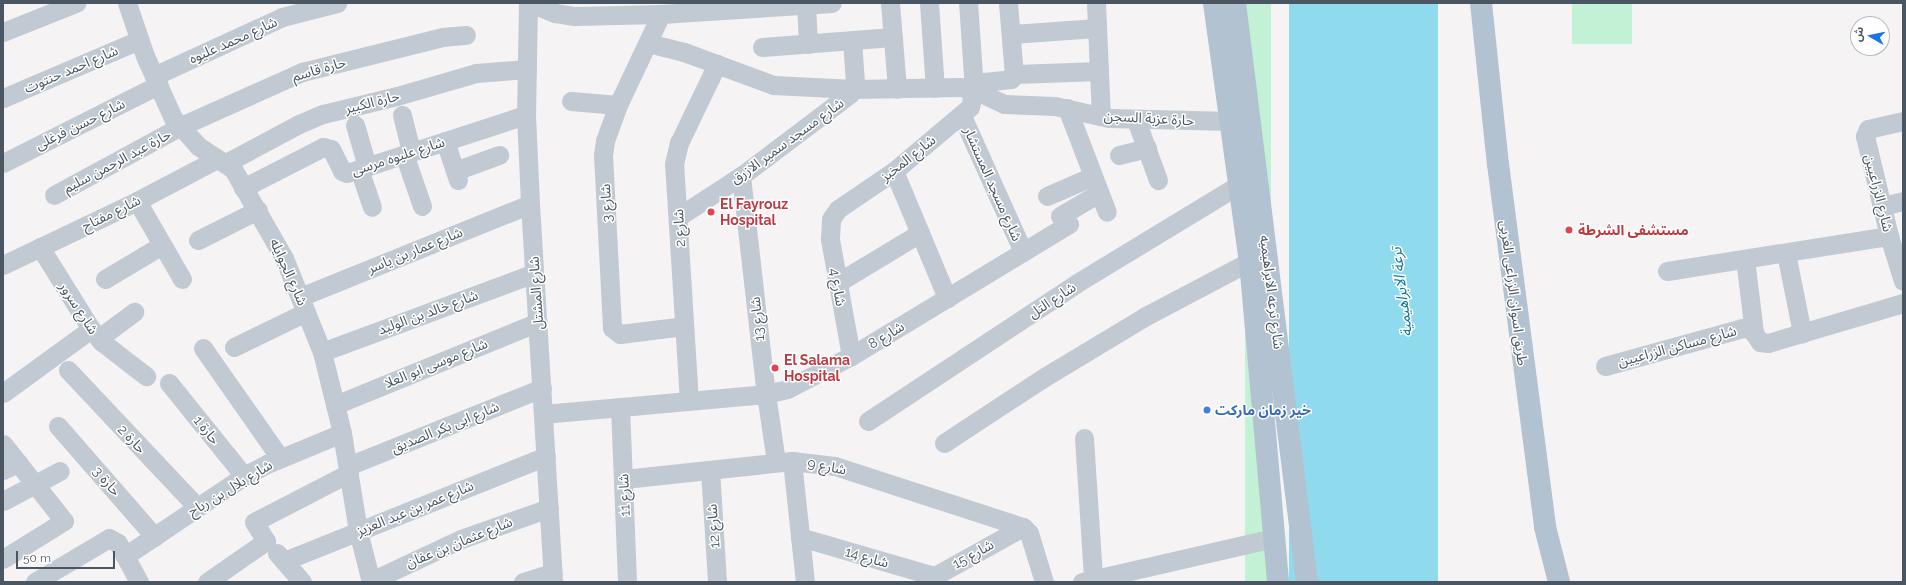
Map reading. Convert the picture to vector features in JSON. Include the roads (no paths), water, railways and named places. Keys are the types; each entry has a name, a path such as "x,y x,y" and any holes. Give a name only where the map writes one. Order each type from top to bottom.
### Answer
{"main road":[{"name":"شارع ترعه الابراهيميه","path":"1214,3 1234,64 1307,582"},
{"name":"شارع ترعه الابراهيميه","path":"1235,3 1232,121 1250,260 1278,582"},
{"name":"طريق اسوان الزراعى الغربى","path":"1472,3 1535,543 1543,582"},
{"name":"طريق اسوان الزراعى الغربى","path":"1481,3 1498,164 1545,528 1559,582"}],"street":[{"path":"3,32 76,3"},
{"name":"شارع الجوايله","path":"127,3 139,40 156,81 179,127 198,146 222,161 258,210 284,258 322,352 342,433 358,531 371,581"},
{"name":"شارع محمد عليوه","path":"156,81 282,17 336,3"},
{"path":"529,3 555,13 575,16 649,10 832,3"},
{"name":"شارع المشتل","path":"529,3 526,115 534,273 553,578"},
{"path":"890,3 897,89"},
{"path":"929,3 935,88"},
{"path":"968,3 974,87"},
{"path":"648,43 717,64 773,85 854,89 974,87 1010,79 1014,74 1008,3"},
{"path":"1096,3 1101,116"},
{"path":"806,5 808,44"},
{"name":"شارع 3","path":"649,10 648,43 609,126 603,155 612,328 620,334 684,326"},
{"path":"1011,34 1097,28"},
{"name":"حارة قاسم","path":"179,127 302,72 442,37 466,35"},
{"path":"762,47 893,37"},
{"name":"شارع احمد حنتوت","path":"3,98 139,40"},
{"path":"852,40 854,89"},
{"name":"شارع 2","path":"689,401 678,216 676,153 717,64"},
{"name":"حارة الكبير","path":"222,161 323,114 397,96 476,73 527,69"},
{"path":"1014,74 1099,71"},
{"name":"شارع حسن فرغلى","path":"3,163 156,81"},
{"name":"حارة عزبة السجن","path":"974,87 1004,104 1067,108 1101,116 1136,120 1232,121"},
{"name":"شارع المخبز","path":"831,219 838,209 894,171 962,116 970,107 974,87"},
{"name":"شارع مسجد سمير الازرق","path":"678,216 741,176 850,94 854,89"},
{"path":"571,101 618,105"},
{"path":"1067,108 1107,212"},
{"path":"402,114 407,153 422,206"},
{"name":"شارع عليوه مرسى","path":"243,188 323,147 331,149 343,173 363,168 526,115"},
{"name":"شارع مسجد المستشار","path":"962,116 1023,252"},
{"path":"1136,120 1158,180"},
{"name":"شارع الزراعيين","path":"1903,121 1868,129 1865,136 1889,236 1903,281"},
{"path":"355,125 372,207"},
{"name":"حارة عبد الرحمن سليم","path":"54,195 179,127"},
{"path":"446,140 456,176 499,155"},
{"path":"1120,155 1147,148"},
{"name":"شارع مفتاح","path":"3,265 222,161"},
{"path":"894,171 947,298"},
{"name":"شارع 13","path":"741,176 766,394 784,461 800,537 805,582"},
{"path":"1046,196 1096,184"},
{"name":"شارع 8","path":"543,414 766,394 807,381 1023,252 1065,220 1096,184"},
{"name":"شارع التل","path":"868,421 1077,283 1240,184"},
{"path":"137,201 182,279"},
{"path":"1882,206 1903,201"},
{"name":"شارع عمار بن ياسر","path":"234,347 303,305 530,204"},
{"path":"198,240 258,210"},
{"name":"شارع 4","path":"831,219 829,234 851,356"},
{"path":"837,283 920,233"},
{"path":"1666,271 1889,236"},
{"path":"105,279 162,245"},
{"name":"شارع سرور","path":"40,247 95,334 146,376"},
{"path":"1786,253 1802,333"},
{"path":"1744,259 1754,332"},
{"path":"944,443 1043,378 1144,317 1250,260"},
{"name":"شارع خالد بن الوليد","path":"322,352 534,273"},
{"name":"شارع مساكن الزراعيين","path":"1605,366 1744,328 1754,332 1757,340 1764,344 1903,303"},
{"path":"3,393 95,334 134,312"},
{"name":"شارع موسى ابو العلا","path":"335,405 538,322"},
{"path":"203,348 280,458"},
{"name":"حارة 2","path":"68,370 197,507"},
{"name":"حارة 1","path":"169,383 244,476"},
{"name":"شارع ابى بكر الصديق","path":"266,541 253,525 254,522 349,470 542,388"},
{"name":"شارع 11","path":"620,407 627,582"},
{"name":"حارة 3","path":"58,426 156,537"},
{"name":"شارع بلال بن رباح","path":"125,556 156,537 197,507 244,476 280,458 342,433"},
{"path":"1084,438 1088,581 1274,538"},
{"path":"3,444 10,466 35,484 64,521 3,559"},
{"name":"شارع عمر بن عبد العزيز","path":"284,561 546,456"},
{"name":"شارع 9","path":"624,478 784,461 821,464 860,473 1023,527"},
{"name":"شارع 12","path":"710,470 717,582"},
{"path":"3,501 60,471"},
{"name":"شارع عثمان بن عفان","path":"371,581 460,539 549,508"},
{"path":"1023,527 1028,534 1044,582"},
{"name":"شارع 15","path":"929,579 1023,527"},
{"name":"شارع 14","path":"800,537 929,579"},
{"path":"35,582 104,539 116,541 139,582"},
{"path":"207,582 266,541 284,561 296,580"},
{"path":"523,582 553,578"}],"water":[{"name":"ترعة الابراهيمية","path":"1289,3 1438,3 1438,582 1289,582"}],"place":[{"name":"El Fayrouz Hospital","path":"711,212"},
{"name":"مستشفى الشرطة","path":"1569,230"},
{"name":"El Salama Hospital","path":"775,368"},
{"name":"خير زمان ماركت","path":"1207,410"}]}
